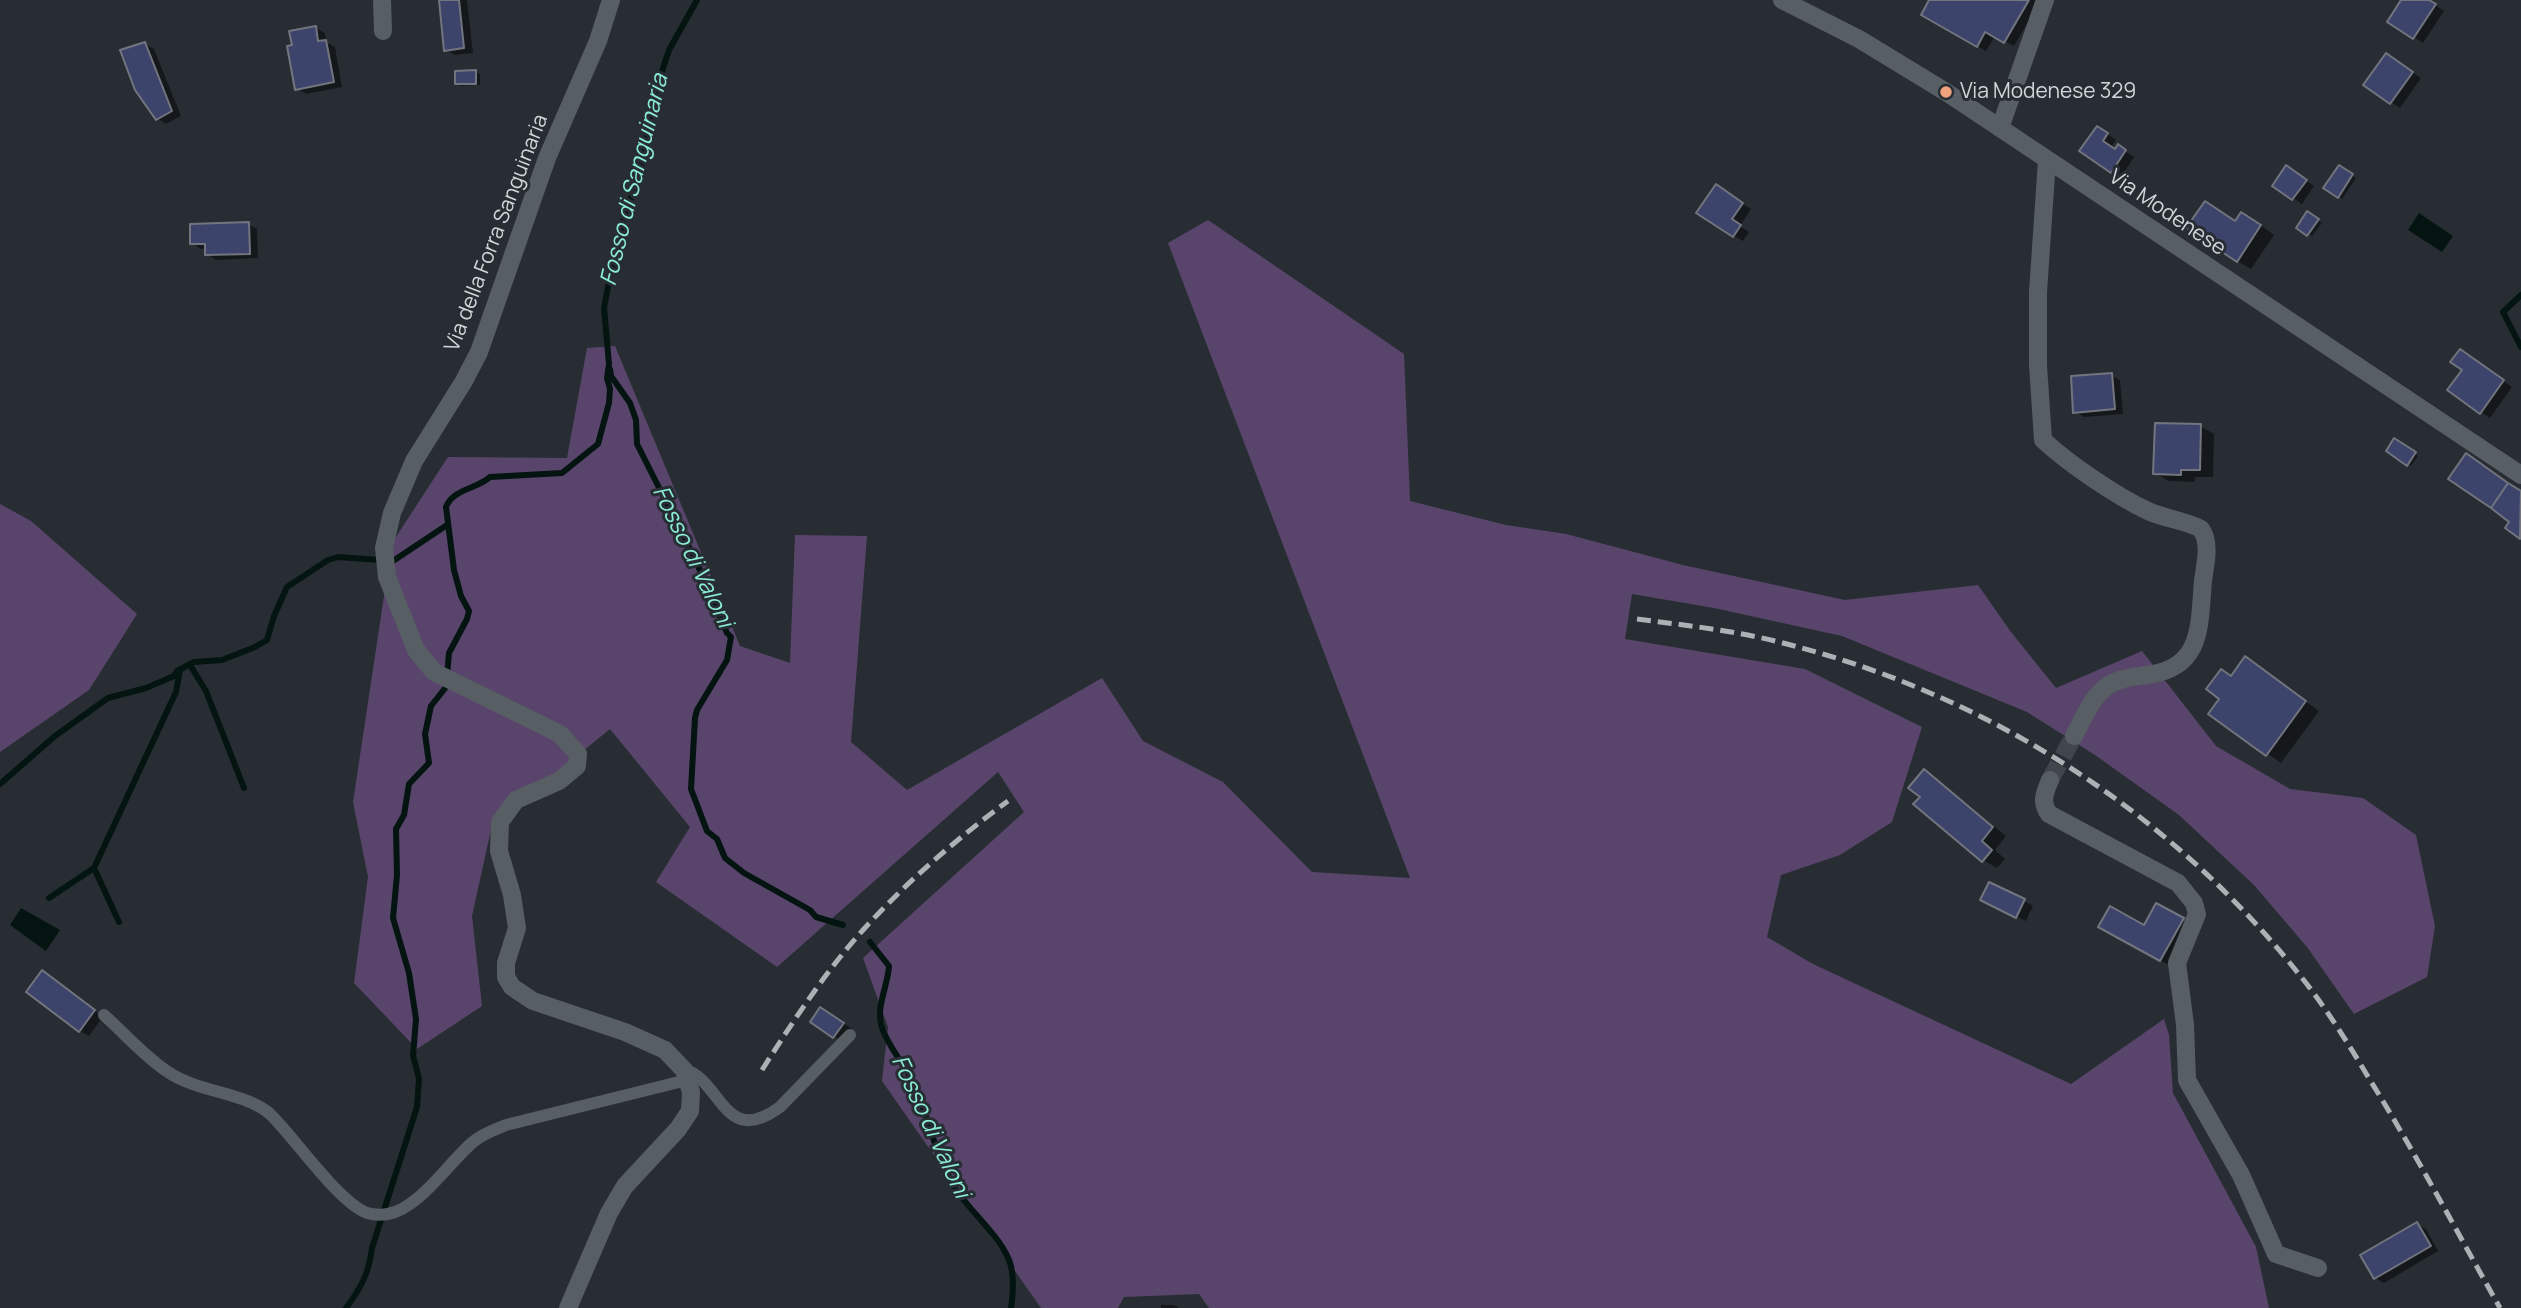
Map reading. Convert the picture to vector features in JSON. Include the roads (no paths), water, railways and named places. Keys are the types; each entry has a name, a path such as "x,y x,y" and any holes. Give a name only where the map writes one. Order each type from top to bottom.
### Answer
{"street":[{"path":"382,0 383,32"},
{"name":"Via della Forra Sanguinaria","path":"611,0 598,41 547,158 479,352 464,382 414,461 392,513 384,548 387,577 416,650 434,672 560,734 578,754 578,766 559,781 516,800 500,822 499,851 512,895 517,928 506,963 506,977 512,987 533,1001 625,1032 665,1050 685,1075"},
{"name":"Via Modenese","path":"1782,0 1859,39 2000,128 2521,475"},
{"path":"2000,128 2045,0"},
{"path":"2047,160 2038,292 2038,365 2043,439 2056,452 2149,512 2201,529 2207,542 2199,624 2188,657 2164,673 2126,678 2106,687 2097,696 2074,736"},
{"path":"2050,780 2044,796 2049,814 2178,883 2194,903 2197,914 2177,963 2185,1025 2187,1080 2241,1175 2276,1254 2318,1269"},
{"path":"568,1308 614,1204 625,1186 678,1129 690,1111 691,1092 685,1075"}],"lane":[{"path":"104,1015 168,1072 198,1087 261,1106 342,1194 366,1213 385,1214 415,1199 473,1142 488,1132 685,1075 685,1068 739,1120 758,1119 780,1107 850,1035"}],"waterway":[{"name":"Fosso di Sanguinaria","path":"346,1308 366,1273 417,1107 419,1078 413,1056 416,1019 409,973 393,918 397,875 396,829 404,815 409,784 429,763 425,734 431,706 446,687 449,653 469,611 461,596 454,570 446,507 454,496 490,477 562,473 598,444 609,403 604,308 617,240 642,166 653,99 669,50 697,0"},
{"path":"2521,295 2503,312 2521,347"},
{"name":"Fosso di Valoni","path":"610,369 611,376 630,403 636,420 637,444 731,637 727,660 697,710 695,718 691,789 707,831 717,839 725,858 744,873 810,910 816,917 843,925"},
{"path":"0,784 55,736 108,698 146,688 174,676 177,671 194,662 222,660 267,640 287,587 328,560 338,557 393,561 447,525"},
{"path":"190,665 206,691 244,788"},
{"path":"49,898 94,868 176,692 180,670"},
{"path":"94,868 119,922"},
{"name":"Fosso di Valoni","path":"870,942 889,966 880,1013 882,1028 914,1084 948,1176 1007,1256 1013,1276 1011,1308"}],"tunnel":[{"path":"2050,780 2074,736"}],"railway":[{"path":"1637,619 1775,641 1851,663 1925,691 1996,725 2064,764 2129,809 2190,859 2246,913 2318,998 2404,1136 2500,1308"},
{"path":"762,1070 816,989 846,950 893,898 957,841 1008,801"}],"place":[{"name":"Via Modenese 329","path":"1946,92"}]}
